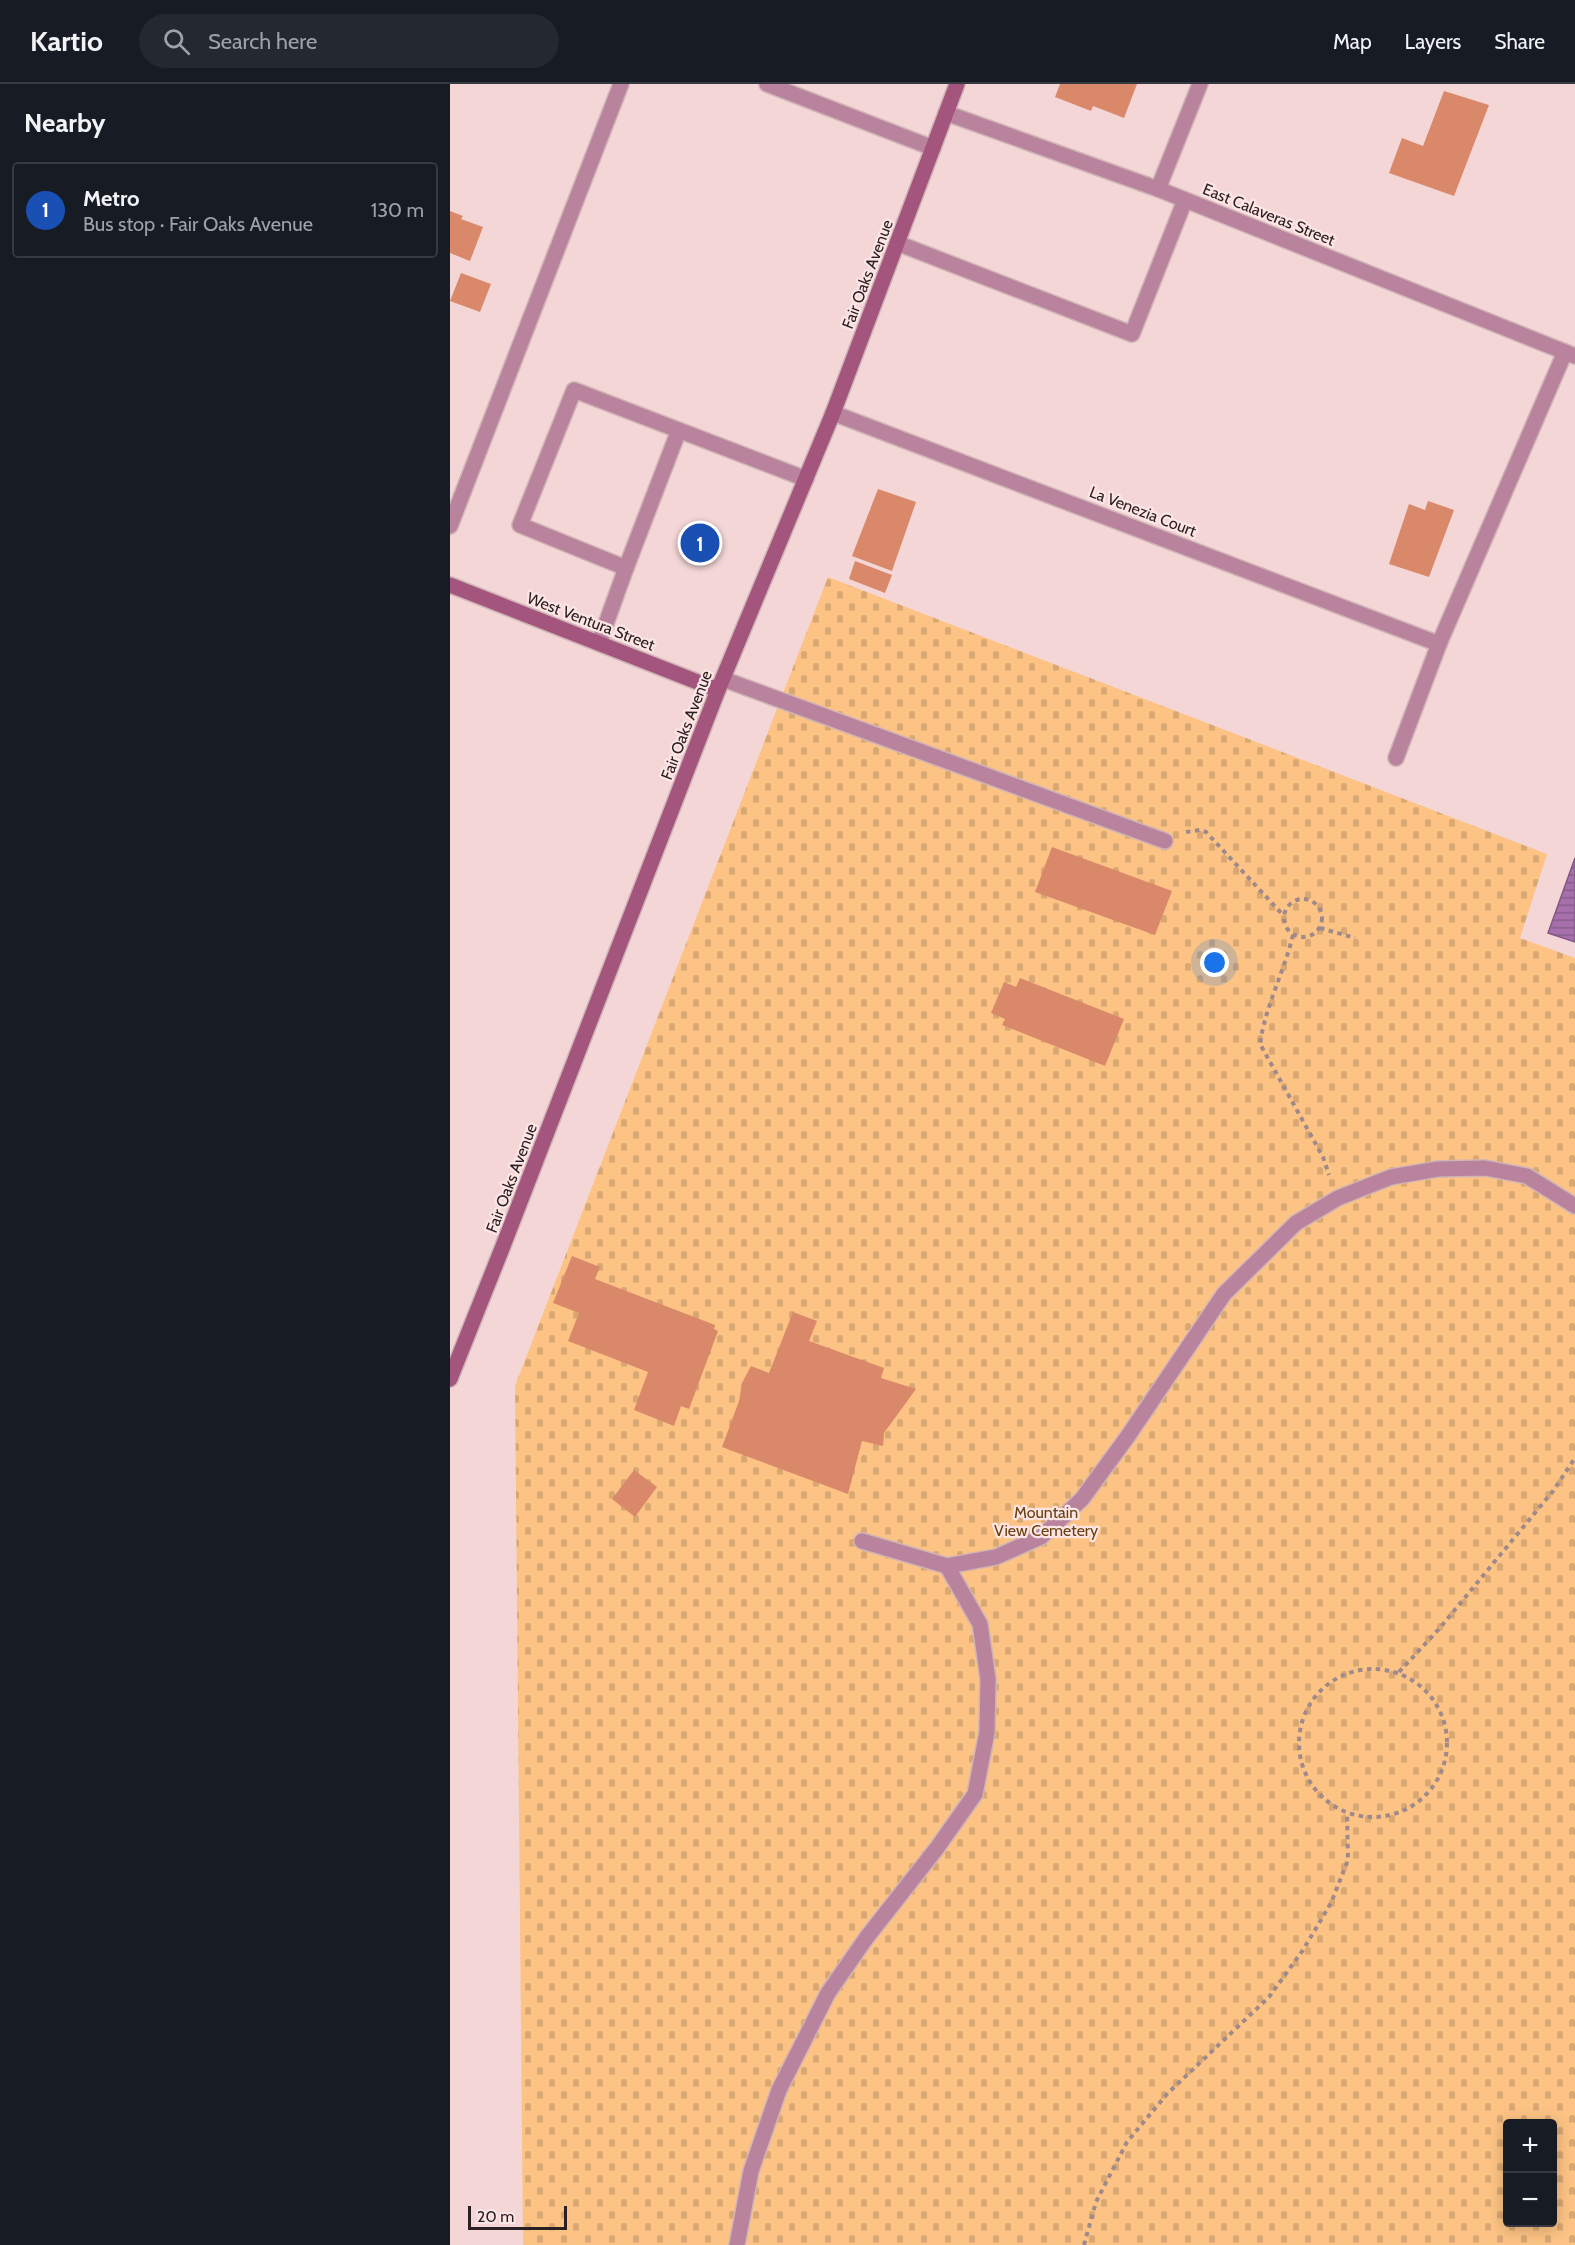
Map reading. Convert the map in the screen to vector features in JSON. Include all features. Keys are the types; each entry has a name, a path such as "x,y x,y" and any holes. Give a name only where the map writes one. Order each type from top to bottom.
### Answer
{"main road":[{"name":"Fair Oaks Avenue","path":"450,1379 504,1246 721,684 834,413 957,84"},
{"name":"West Ventura Street","path":"450,585 599,643 721,684"}],"street":[{"path":"450,526 621,84"},
{"path":"767,84 933,148"},
{"path":"1158,189 1200,84"},
{"name":"East Calaveras Street","path":"946,113 1158,189 1570,354"},
{"path":"897,243 1132,334 1185,200"},
{"path":"1396,758 1439,644 1570,354"},
{"path":"626,568 520,525 574,390 806,479"},
{"name":"La Venezia Court","path":"834,413 1439,644"},
{"path":"599,643 679,430"},
{"path":"721,684 1165,841"},
{"path":"862,1542 947,1566 996,1557 1041,1537 1082,1499 1128,1436 1224,1294 1296,1223 1338,1198 1391,1178 1438,1169 1485,1168 1527,1176 1575,1206"},
{"path":"737,2245 752,2171 779,2090 828,1993 867,1937 937,1848 975,1794 987,1732 988,1679 980,1624 947,1566"}],"path":[{"path":"1165,841 1174,841 1182,832 1200,830 1206,832 1284,916"},
{"path":"1305,899 1311,901 1320,909 1322,915 1320,928 1305,938 1293,935 1284,926 1287,906 1292,902 1305,899"},
{"path":"1320,928 1355,938"},
{"path":"1293,935 1288,957 1262,1029 1260,1044 1323,1156 1338,1198"},
{"path":"1399,1672 1439,1629 1546,1499 1575,1458"},
{"path":"1370,1668 1399,1672 1424,1688 1441,1711 1448,1740 1443,1768 1428,1794 1405,1811 1375,1817 1347,1813 1321,1797 1304,1774 1297,1745 1302,1717 1318,1692 1341,1674 1370,1668"},
{"path":"1084,2245 1096,2202 1127,2142 1167,2094 1211,2049 1269,1997 1303,1950 1331,1903 1348,1860 1347,1813"}],"green space":[{"name":"Mountain View Cemetery","path":"828,577 1547,854 1520,938 1575,958 1575,2245 523,2245 515,1386"}],"shaded area":[{"path":"1575,858 1575,942 1548,933"}],"building":[{"path":"1060,84 1137,84 1124,118 1093,106 1091,111 1055,97"},
{"path":"1444,91 1489,105 1454,196 1389,173 1402,138 1423,146"},
{"path":"450,211 463,216 461,219 483,227 470,261 450,253"},
{"path":"461,273 491,284 480,312 450,301"},
{"path":"878,489 916,502 892,571 852,556"},
{"path":"1428,501 1454,510 1429,577 1389,564 1409,504 1425,510"},
{"path":"855,561 892,575 885,593 849,579"},
{"path":"1052,847 1172,891 1155,935 1035,892"},
{"path":"1020,978 1124,1019 1105,1066 1002,1025 1005,1019 991,1013 1004,982 1016,987"},
{"path":"572,1256 600,1267 595,1279 715,1325 714,1329 718,1331 689,1409 681,1406 674,1426 634,1410 648,1372 568,1341 579,1313 553,1303"},
{"path":"793,1312 817,1321 809,1341 884,1368 881,1378 916,1389 884,1433 883,1446 862,1441 848,1494 722,1447 739,1401 742,1383 751,1366 769,1373"},
{"path":"634,1470 657,1487 635,1517 612,1499"}],"place":[{"name":"Metro","path":"700,543"}]}
